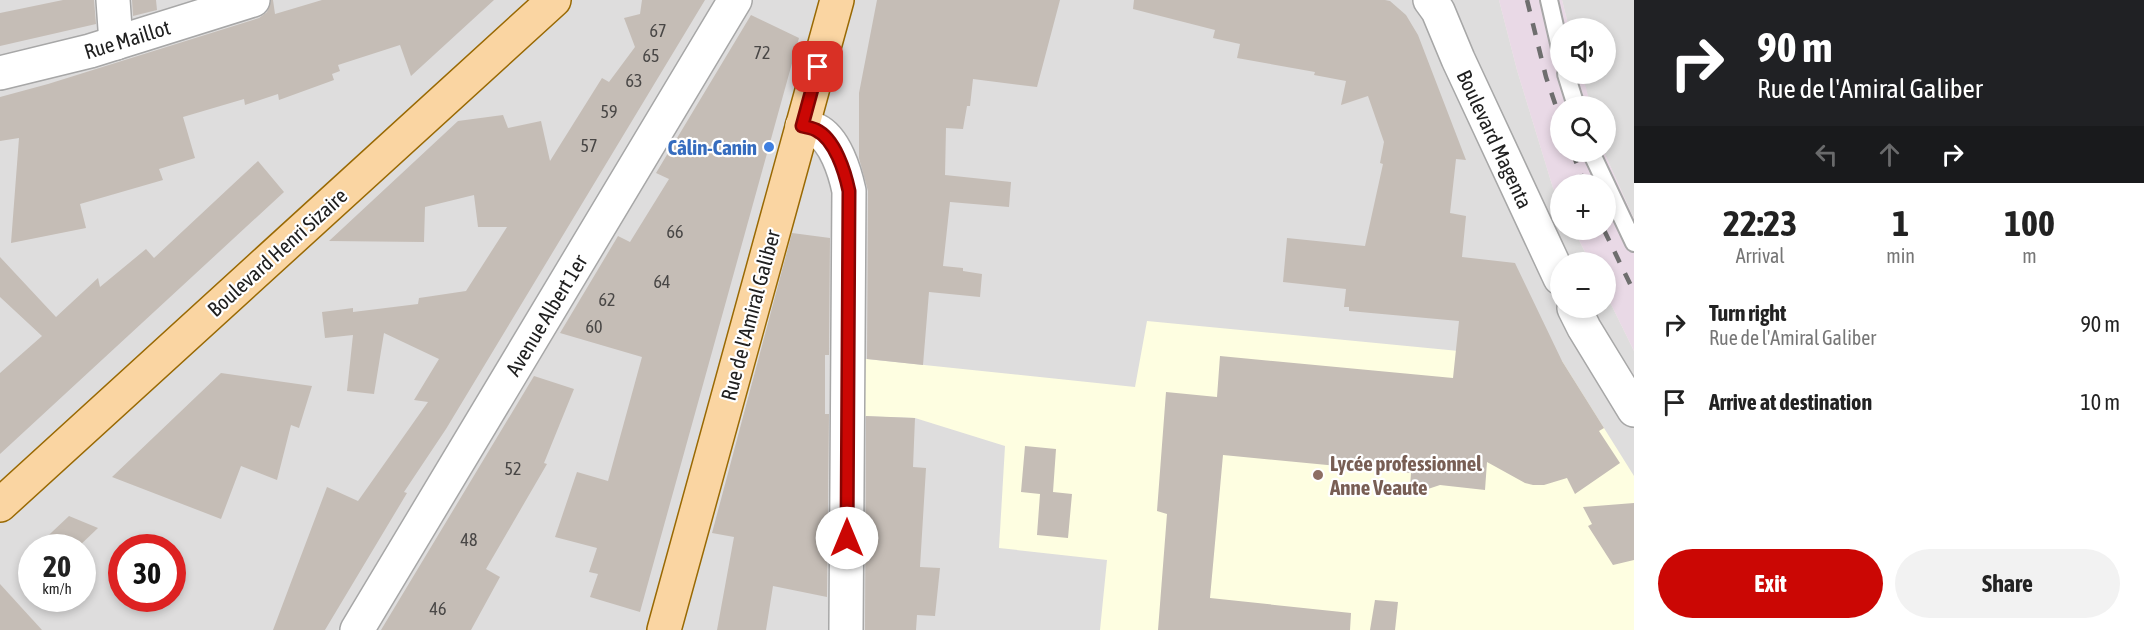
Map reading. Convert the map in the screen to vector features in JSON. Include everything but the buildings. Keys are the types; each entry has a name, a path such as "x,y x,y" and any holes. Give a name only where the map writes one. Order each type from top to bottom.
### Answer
{"main road":[{"name":"Boulevard Henri Sizaire","path":"0,504 554,0"},
{"name":"Rue de l'Amiral Galiber","path":"664,630 837,0"}],"street":[{"path":"112,0 116,43"},
{"name":"Rue Maillot","path":"0,74 116,43 253,0"},
{"name":"Avenue Albert 1er","path":"357,630 735,0"},
{"name":"Boulevard Magenta","path":"1430,0 1438,11 1550,257"},
{"path":"802,126 818,130 835,149 845,170 849,191 846,630"},
{"path":"1579,318 1634,410"}],"lane":[{"path":"1549,0 1553,18"},
{"path":"1596,162 1634,243"}],"shaded area":[{"path":"0,0 1499,0 1517,70 1550,178 1550,240 1579,240 1585,252 1550,252 1550,318 1616,318 1616,314 1634,351 1634,630 0,630"},
{"path":"1499,0 1562,0 1566,18 1550,18 1550,84 1585,84 1588,96 1550,96 1550,162 1608,162 1614,174 1550,174 1550,178 1517,70"},
{"path":"1562,0 1634,0 1634,219 1616,174 1614,174 1608,162 1616,162 1616,96 1588,96 1584,84 1616,84 1616,18 1566,18"},
{"path":"697,27 707,31 348,630 336,630"},
{"path":"1616,179 1634,219 1634,351 1616,314 1616,252 1585,252 1579,240 1616,240"},
{"name":"Lycée professionnel Anne Veaute","path":"1147,321 1562,361 1634,476 1634,630 1100,630 1107,560 999,548 1005,446 915,418 857,416 857,358 1135,387"}],"railway":[{"path":"1527,0 1552,96"},
{"path":"1576,162 1581,174"},
{"path":"1609,240 1634,292"}],"place":[{"name":"Câlin-Canin","path":"769,147"},
{"name":"Lycée professionnel Anne Veaute","path":"1318,475"}],"route":[{"path":"818,67 802,126 818,130 835,149 845,170 849,191 847,538"}]}
